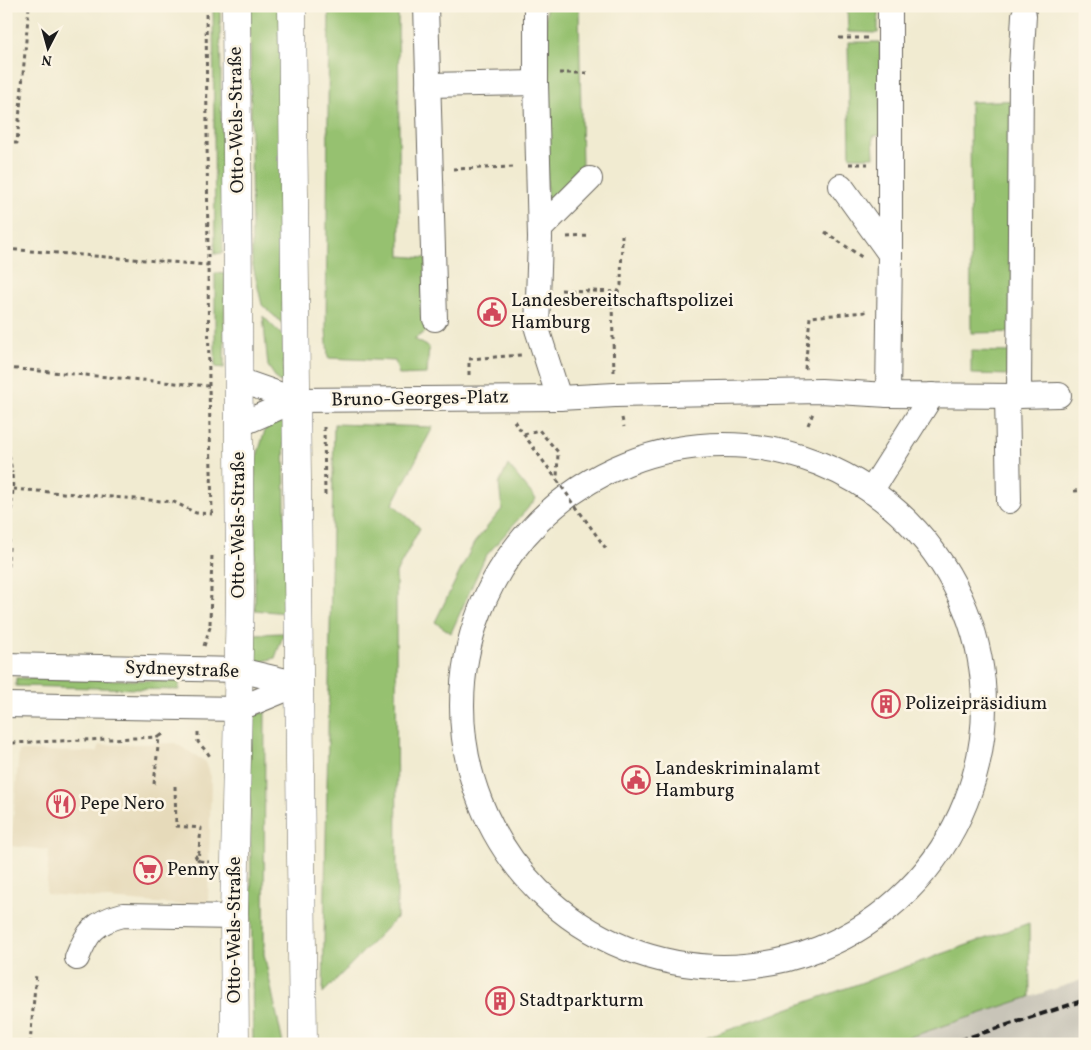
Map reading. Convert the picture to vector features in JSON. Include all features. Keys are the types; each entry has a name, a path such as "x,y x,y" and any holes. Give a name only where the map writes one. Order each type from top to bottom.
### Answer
{"main road":[{"name":"Otto-Wels-Straße","path":"235,1044 234,917 240,592 236,6"},
{"path":"292,6 303,1044"}],"street":[{"path":"426,6 435,319"},
{"path":"536,6 537,167 540,229 537,329 552,398"},
{"path":"888,395 890,6"},
{"path":"1009,501 1024,14"},
{"path":"428,85 536,78"},
{"path":"540,229 590,179"},
{"path":"841,186 890,264"},
{"name":"Bruno-Georges-Platz","path":"239,380 296,400 552,398 821,391 888,395 1059,395"},
{"path":"871,491 932,395"},
{"name":"Bruno-Georges-Platz","path":"239,426 296,400"},
{"path":"730,445 778,451 823,465 871,491 909,523 938,557 962,600 971,622 980,655 985,699 981,751 969,797 957,825 940,853 924,875 903,896 880,916 857,931 813,952 765,964 720,968 668,962 617,945 571,919 532,885 501,845 479,800 465,747 462,694 464,668 470,641 487,595 512,552 545,515 585,484 630,462 684,448 730,445"},
{"name":"Sydneystraße","path":"6,665 239,670 299,684"},
{"name":"Sydneystraße","path":"6,705 238,708 299,684"},
{"path":"77,958 84,939 94,927 107,919 123,915 234,917"}],"path":[{"path":"6,143 17,143 29,6"},
{"path":"206,6 212,522"},
{"path":"536,78 589,73"},
{"path":"430,170 537,167"},
{"path":"825,232 850,250 890,264"},
{"path":"622,235 621,285 612,304 615,395 624,428"},
{"path":"6,248 208,264"},
{"path":"538,289 618,292"},
{"path":"803,392 810,317 889,310"},
{"path":"468,398 469,359 513,356"},
{"path":"6,368 209,386"},
{"path":"557,480 558,452 539,430 524,434 607,550"},
{"path":"6,432 12,474 6,591"},
{"path":"6,473 12,474"},
{"path":"12,489 174,502 196,513 212,514"},
{"path":"1074,491 1085,490"},
{"path":"201,654 210,624 212,549"},
{"path":"210,624 219,624"},
{"path":"6,747 10,742 159,737 167,732"},
{"path":"154,784 159,737"},
{"path":"175,786 176,826 201,828 198,861"},
{"path":"195,855 198,861"},
{"path":"198,861 207,862"},
{"path":"30,1044 36,974"},
{"path":"439,1044 444,1038"}],"shaded area":[{"path":"175,743 206,762 211,777 208,907 46,894 49,850 11,846 19,751 97,752 100,745"},
{"path":"1085,979 1085,1044 889,1044 1030,997"}],"green space":[{"path":"213,6 220,6 223,253 215,254"},
{"path":"250,6 281,6 283,324 262,305 252,261"},
{"path":"329,6 398,6 400,256 426,258 430,329 414,339 429,347 427,374 399,375 395,361 328,358 326,329"},
{"path":"546,6 579,6 582,168 547,211"},
{"path":"847,6 878,6 878,33 848,32"},
{"path":"848,42 880,42 881,135 873,136 874,157 850,157"},
{"path":"1023,100 1024,332 971,333 970,102"},
{"path":"215,273 225,274 224,368 215,367"},
{"path":"263,316 283,336 284,382 278,381 268,366"},
{"path":"971,351 1012,352 1011,375 971,374"},
{"path":"284,419 286,613 255,610 255,463 266,427"},
{"path":"334,424 433,427 393,504 420,528 396,573 397,917 323,993"},
{"path":"508,465 536,499 485,557 451,633 435,622 474,543 502,509 499,484"},
{"path":"284,633 275,658 261,662 253,658 253,634"},
{"path":"16,678 179,681 179,690 16,686"},
{"path":"265,712 264,954 283,1044 253,1044 249,717"},
{"path":"1029,923 1030,997 889,1044 689,1044"}],"railway":[{"path":"948,1044 1085,1000"}],"place":[{"name":"Landesbereitschaftspolizei Hamburg","path":"492,312"},
{"name":"Polizeipräsidium","path":"886,704"},
{"name":"Landeskriminalamt Hamburg","path":"636,780"},
{"name":"Pepe Nero","path":"61,804"},
{"name":"Penny","path":"148,870"},
{"name":"Stadtparkturm","path":"500,1001"}]}
